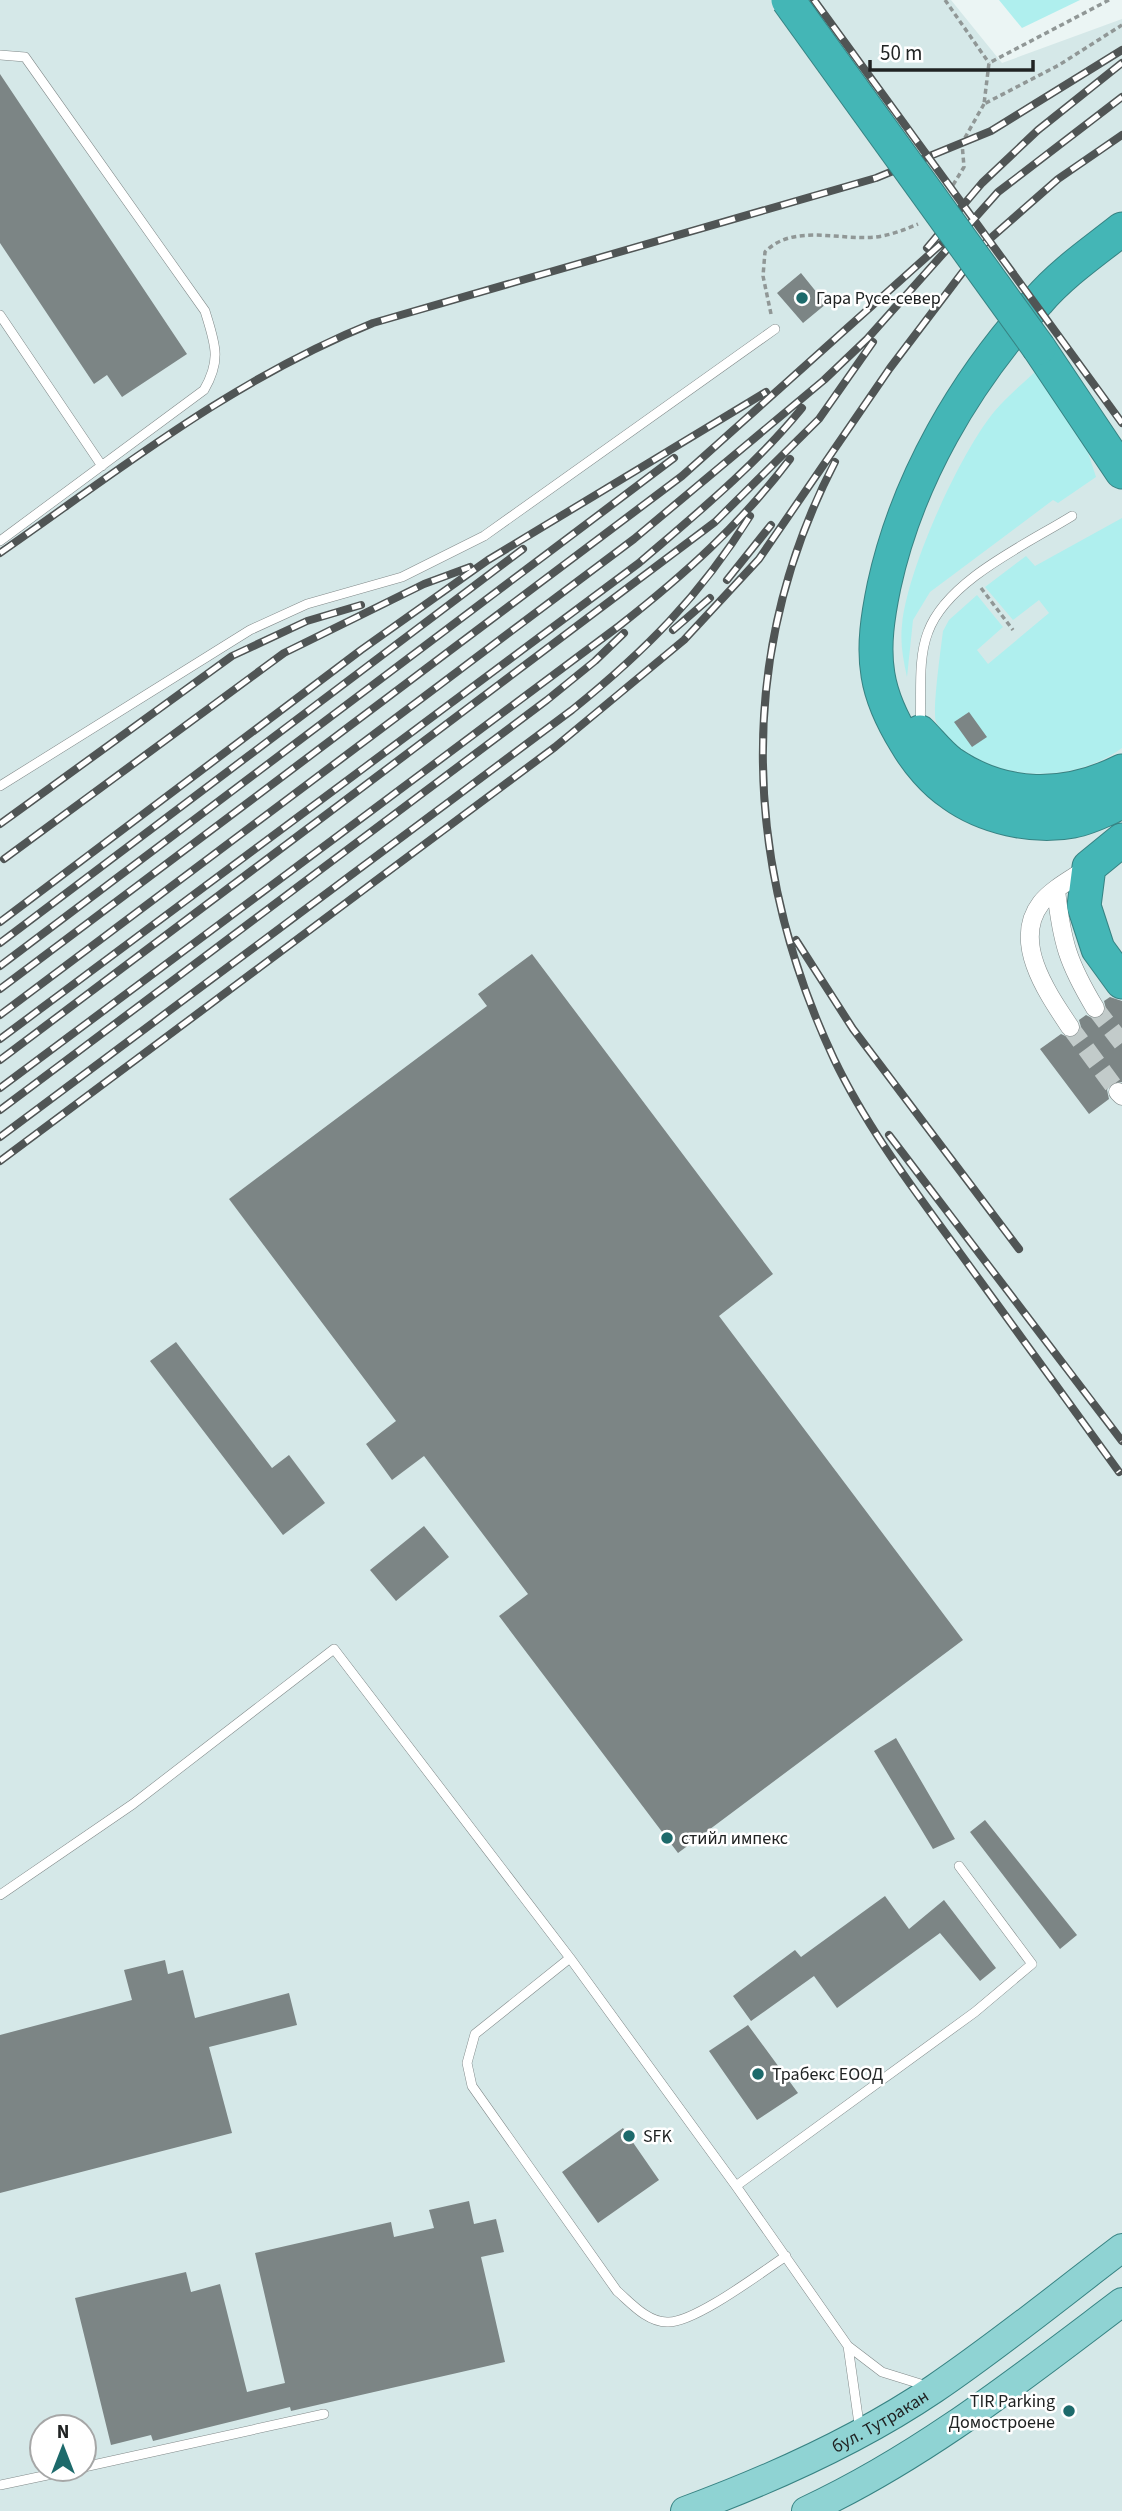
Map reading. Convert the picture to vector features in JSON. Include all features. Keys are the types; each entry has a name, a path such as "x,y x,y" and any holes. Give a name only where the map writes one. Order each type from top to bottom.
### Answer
{"highway":[{"path":"788,0 1039,348 1122,472"},
{"path":"1122,229 1063,276 1037,301 949,421 901,516 885,579 876,645 883,696 912,753 944,788 965,804 993,815 1035,822 1072,821 1122,802"},
{"path":"1063,276 1122,254"},
{"path":"885,579 889,659 899,694 920,731 950,763 996,786 1032,793 1063,792 1094,785 1122,771"},
{"path":"1122,840 1089,866 1084,906 1098,949 1122,982"}],"main road":[{"name":"бул. Тутракан","path":"685,2511 779,2474 860,2433 934,2389 1122,2248"},
{"path":"806,2511 883,2473 948,2432 1122,2302"}],"street":[{"path":"1070,1027 1046,992 1034,964 1032,920 1041,903 1089,866"},
{"path":"1055,890 1060,930 1071,968 1095,1008"}],"lane":[{"path":"0,55 25,57 205,311 216,348 215,370 204,390 0,541"},
{"path":"0,315 102,466"},
{"path":"0,786 250,630 307,604 402,577 484,536 775,330"},
{"path":"920,731 928,632 944,602 973,578 1072,516"},
{"path":"0,1895 134,1804 334,1649 570,1958 736,2186 848,2346 882,2372 934,2389"},
{"path":"736,2186 975,2012 1032,1964 959,1866"},
{"path":"570,1958 475,2034 467,2063 472,2086 617,2291 648,2317 667,2323 687,2319 786,2256"},
{"path":"848,2346 860,2433"},
{"path":"98,2464 324,2414"},
{"path":"0,2486 28,2480"}],"path":[{"path":"945,0 989,63 984,104 962,143 964,167 951,189"},
{"path":"989,63 1109,0"},
{"path":"984,104 1059,65 1122,26"},
{"path":"775,330 764,276 765,252 774,242 826,235 875,237 922,223"},
{"path":"973,578 1013,630"}],"shaded area":[{"path":"0,0 951,0 1002,63 1122,19 1122,2511 0,2511"},
{"path":"999,0 1080,0 1022,28"},
{"path":"1037,370 1079,425 1096,477 1058,503 1053,500 930,592 913,620 907,677 901,638 902,625 922,549 946,493 985,424 1003,402"},
{"path":"1122,518 1122,748 1105,759 1086,766 1045,774 1004,769 984,762 957,746 942,731 935,716 943,631 949,620 977,595 1003,627 977,650 988,664 1049,613 1039,600 1013,620 985,587 1026,556 1035,566"}],"building":[{"path":"0,74 187,354 122,397 107,375 94,384 0,243"},
{"name":"Гара Русе-север","path":"801,273 826,304 803,323 777,293"},
{"path":"969,712 987,737 972,747 954,722"},
{"path":"532,954 773,1274 719,1316 963,1640 678,1853 499,1616 528,1594 424,1456 392,1480 366,1444 396,1421 229,1199 487,1006 478,994"},
{"path":"1110,997 1122,1001 1122,1082 1110,1084 1107,1090 1109,1099 1089,1114 1040,1049 1061,1034 1070,1038 1077,1036 1081,1027 1079,1020 1086,1015 1094,1019 1101,1017 1106,1009 1104,1001"},
{"path":"176,1342 272,1468 289,1455 325,1503 283,1535 150,1361"},
{"path":"424,1526 449,1557 396,1601 370,1570"},
{"path":"896,1738 955,1839 933,1849 874,1751"},
{"path":"985,1820 1077,1935 1060,1949 970,1832"},
{"path":"885,1896 909,1929 944,1900 996,1968 980,1981 940,1933 837,2008 814,1976 751,2021 733,1996 795,1950 801,1957"},
{"path":"165,1960 168,1974 183,1970 195,2018 289,1993 297,2025 209,2047 232,2133 0,2193 0,2035 132,2000 124,1970"},
{"name":"Трабекс ЕООД","path":"748,2025 798,2093 757,2120 709,2051"},
{"path":"623,2128 659,2180 598,2223 562,2172"},
{"path":"469,2201 474,2224 496,2219 504,2252 481,2257 505,2362 291,2411 290,2407 153,2441 151,2435 111,2445 75,2298 186,2272 191,2292 220,2284 247,2392 285,2383 255,2253 391,2222 394,2237 434,2228 429,2210"}],"tunnel":[{"path":"1095,1008 1122,1043"},
{"path":"1070,1027 1118,1092"}],"railway":[{"path":"814,0 1122,423"},
{"path":"0,553 180,427 226,398 322,345 373,323 876,178 991,131 1122,50"},
{"path":"927,248 982,183 1038,130 1122,63"},
{"path":"0,1015 634,539 824,380 867,339 998,192 1122,97"},
{"path":"0,1161 555,747 684,640 759,559 890,368 984,244 1058,179 1122,135"},
{"path":"0,989 682,476 941,244"},
{"path":"0,1060 715,522 819,419 873,342"},
{"path":"0,922 361,650 488,560 766,392"},
{"path":"0,1039 639,563 744,470 802,408"},
{"path":"0,966 674,458"},
{"path":"0,1088 619,626 710,548 751,506 790,459"},
{"path":"835,462 803,535 780,609 767,685 763,760 768,836 782,911 804,986 834,1059 861,1110 909,1183 1119,1472"},
{"path":"0,1137 572,710 624,666 670,621 711,572 750,516"},
{"path":"727,580 771,525"},
{"path":"0,943 523,549"},
{"path":"4,859 284,653 424,584 470,567"},
{"path":"673,630 710,598"},
{"path":"0,824 232,656 307,621 361,605"},
{"path":"0,1110 547,700 624,633"},
{"path":"796,940 853,1029 1019,1249"},
{"path":"889,1135 1122,1441"}],"place":[{"name":"Гара Русе-север","path":"802,298"},
{"name":"стийл импекс","path":"667,1838"},
{"name":"Трабекс ЕООД","path":"758,2074"},
{"name":"SFK","path":"629,2136"},
{"name":"TIR Parking Домостроене","path":"1069,2411"}]}
